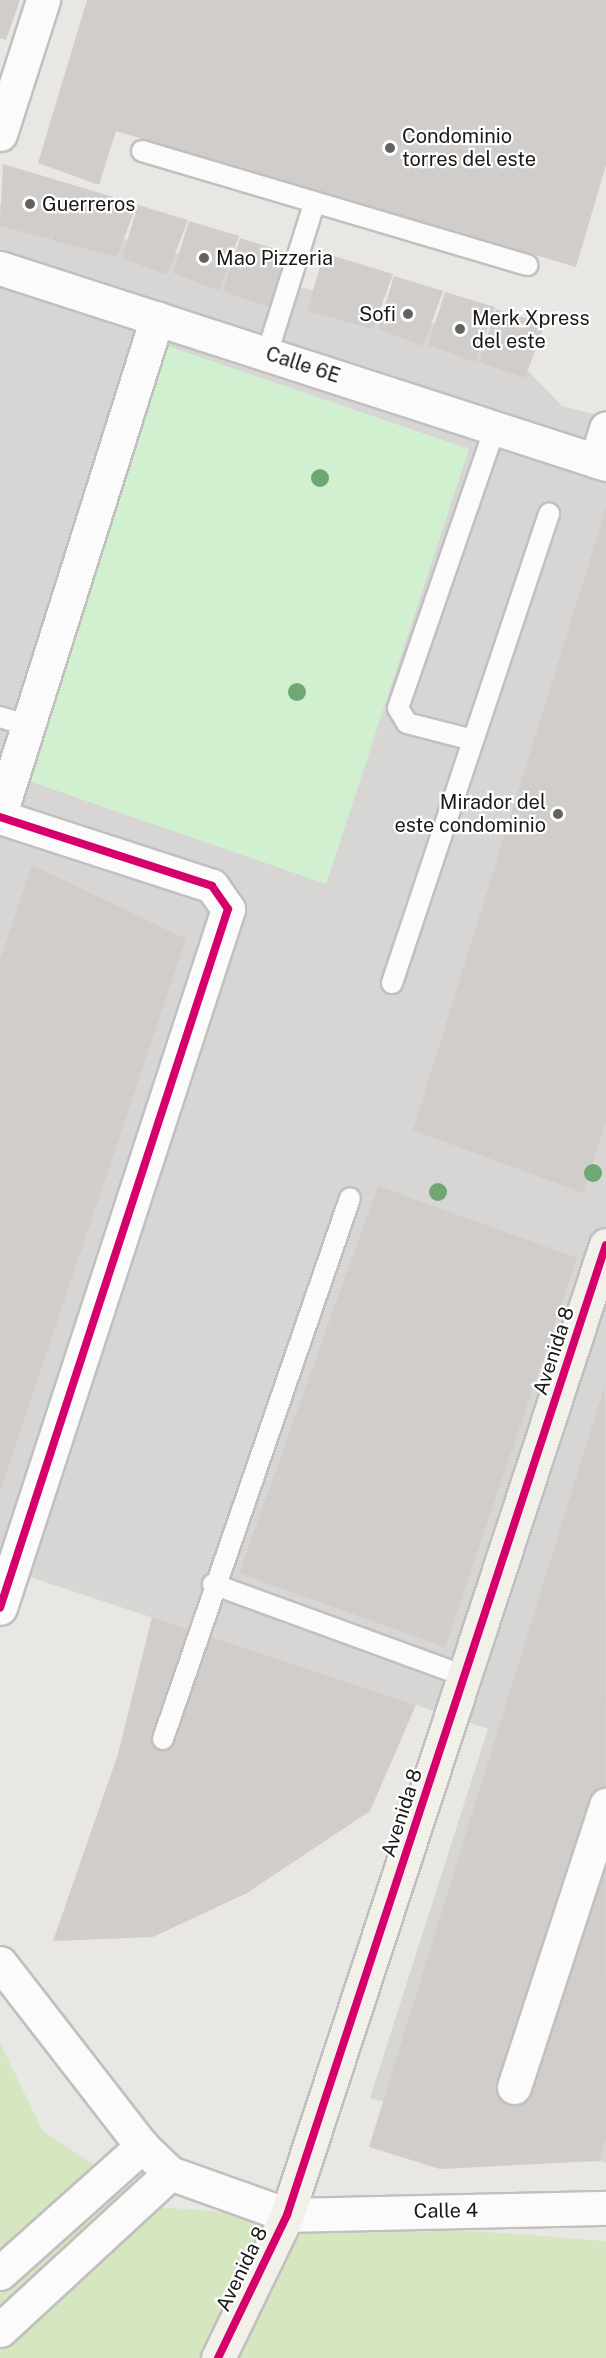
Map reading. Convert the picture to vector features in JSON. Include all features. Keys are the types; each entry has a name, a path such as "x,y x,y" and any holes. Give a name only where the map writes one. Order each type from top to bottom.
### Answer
{"street":[{"path":"0,134 10,65 43,0"},
{"name":"Calle 6E","path":"0,268 601,462"},
{"path":"0,1608 228,909 212,886 0,815 13,721 157,318"},
{"path":"601,462 606,428"},
{"name":"Avenida 8","path":"218,2358 287,2215 464,1676 603,1263"},
{"path":"514,2086 606,1804"},
{"path":"0,1963 142,2146 170,2173 287,2215"},
{"path":"0,2273 142,2146"},
{"path":"0,2330 170,2173"},
{"name":"Calle 4","path":"287,2215 606,2208"}],"lane":[{"path":"142,151 314,204 527,265"},
{"path":"267,354 314,204"},
{"path":"473,740 407,723 398,708 495,428"},
{"path":"392,983 549,514"},
{"path":"163,1739 213,1584 350,1198"},
{"path":"213,1584 464,1676"}],"shaded area":[{"path":"0,205 499,341 562,406 606,417 606,2163 370,2098 488,1729 0,1567"}],"green space":[{"path":"165,345 469,449 326,884 23,779"},
{"path":"0,2043 43,2131 159,2207 606,2241 606,2358 0,2358"}],"building":[{"path":"0,0 20,0 6,40 0,38"},
{"name":"Condominio torres del este","path":"87,0 606,0 606,165 576,267 116,131 99,185 38,163"},
{"path":"3,164 137,204 117,257 51,240 55,222 50,239 0,226"},
{"path":"138,205 188,220 167,275 122,258"},
{"name":"Mao Pizzeria","path":"189,221 239,236 219,291 173,273"},
{"path":"240,238 289,253 269,307 223,291"},
{"path":"324,253 393,274 373,329 307,311"},
{"name":"Sofi","path":"394,276 443,291 423,346 378,329"},
{"name":"Merk Xpress del este","path":"445,292 495,307 475,362 428,345"},
{"path":"496,309 545,324 525,378 479,362"},
{"name":"Mirador del este condominio","path":"606,508 606,1122 583,1193 413,1130"},
{"path":"32,865 186,939 0,1492 0,960"},
{"path":"378,1186 577,1258 445,1647 239,1573"},
{"path":"605,1384 606,2140 599,2161 440,2169 369,2147"},
{"path":"152,1617 416,1705 370,1811 247,1893 153,1937 53,1941 118,1754"}],"cycle path":[{"path":"0,817 212,886 228,909 0,1608"},
{"path":"218,2358 287,2215 606,1245"}],"place":[{"name":"Condominio torres del este","path":"390,148"},
{"name":"Guerreros","path":"30,204"},
{"name":"Mao Pizzeria","path":"204,258"},
{"name":"Sofi","path":"408,314"},
{"name":"Merk Xpress del este","path":"460,329"},
{"name":"Mirador del este condominio","path":"558,814"}]}
